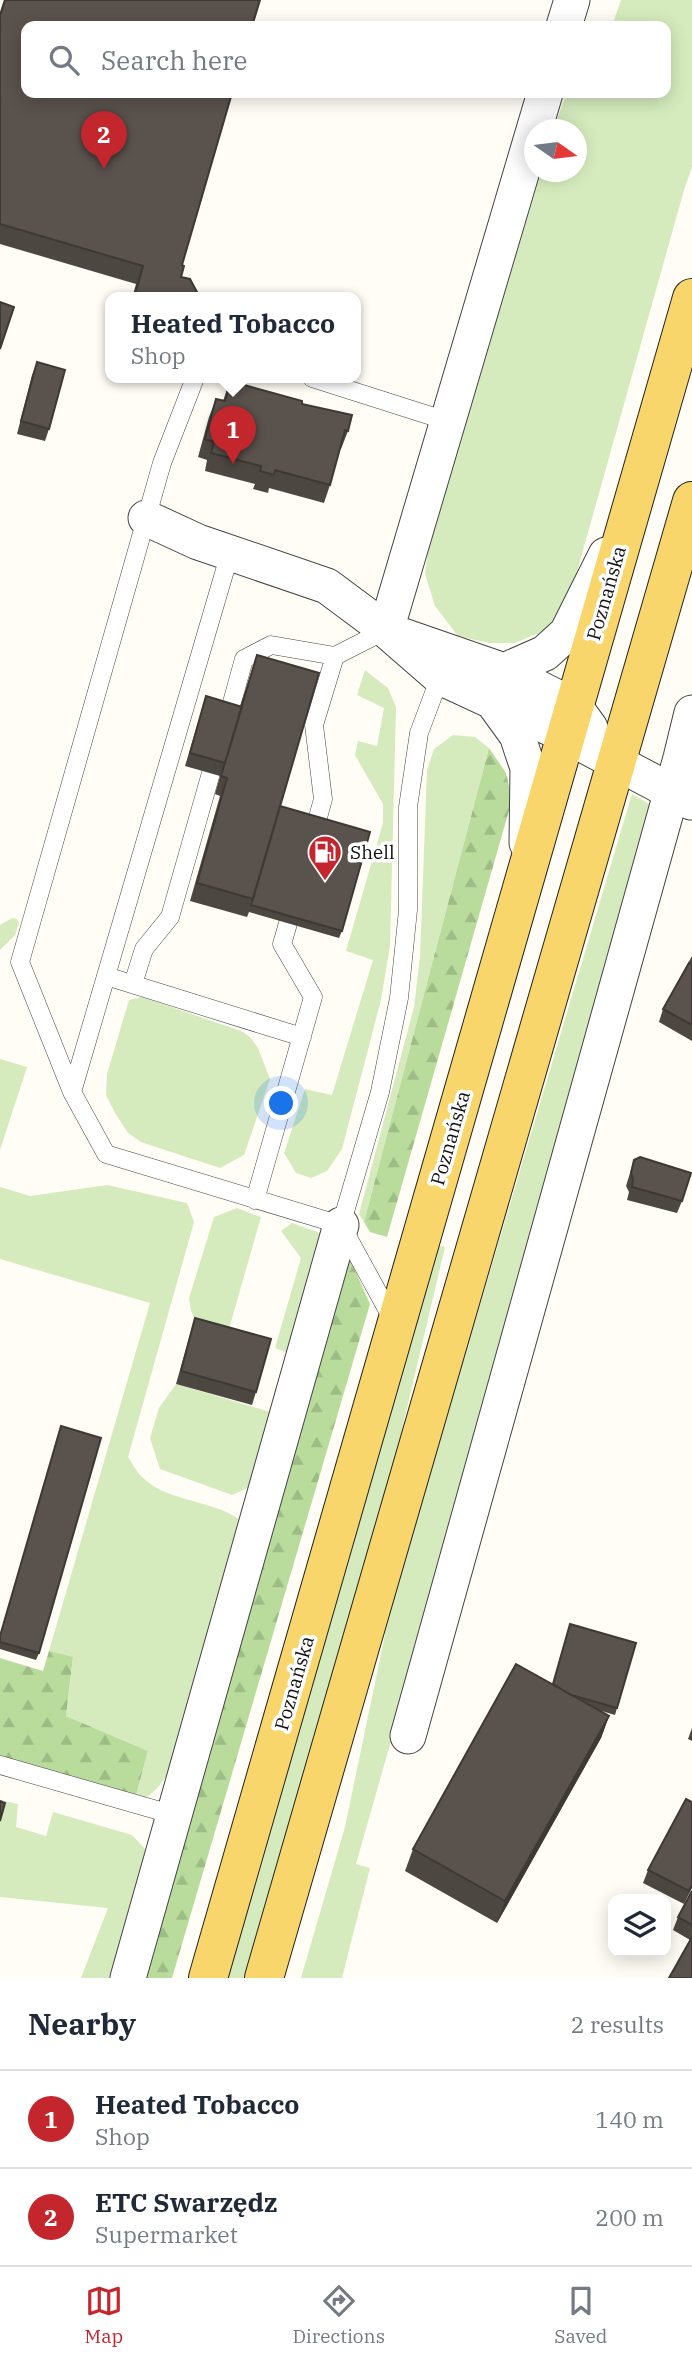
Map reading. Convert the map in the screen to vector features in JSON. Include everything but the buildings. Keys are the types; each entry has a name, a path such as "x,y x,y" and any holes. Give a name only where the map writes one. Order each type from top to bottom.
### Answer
{"main road":[{"name":"Poznańska","path":"208,1978 692,298"},
{"path":"264,1978 692,501"}],"street":[{"path":"566,21 572,0"},
{"path":"386,630 544,98"},
{"path":"146,518 198,542 327,586 386,630 440,677 499,686 545,653 567,633 634,498"},
{"path":"386,630 569,720 616,764 682,796"},
{"path":"499,686 527,768 526,872"},
{"path":"408,1737 682,796 692,713"},
{"path":"128,1978 341,1225"}],"lane":[{"path":"193,383 162,463 20,962 72,1092 106,1154 341,1225 397,1326"},
{"path":"328,383 447,421"},
{"path":"72,1092 230,553"},
{"path":"228,717 244,659 271,645 335,656 386,630"},
{"path":"308,851 323,799 314,725 335,656"},
{"path":"341,1225 380,1092 399,998 408,910 408,807 419,733 440,677"},
{"path":"133,984 144,949 170,917 211,773"},
{"path":"255,1200 313,997 282,944 298,888"},
{"path":"106,976 302,1037"},
{"path":"0,1765 174,1815"}],"green space":[{"path":"621,0 692,0 692,167 568,604 546,630 515,643 489,643 458,636 435,606 425,574 430,538 538,182 587,182 587,119 557,119 565,98 671,98 671,21 614,21"},
{"path":"365,670 388,688 396,707 390,946 381,1000 342,1149 327,1171 311,1178 296,1173 284,1153 305,1089 332,1095 373,960 346,951 383,823 383,804 355,755 358,741 377,746 384,708 357,695"},
{"path":"453,735 475,737 489,748 364,1222 359,1214 414,1007 420,957 427,770 434,749"},
{"path":"489,748 506,773 512,800 387,1237 370,1232 364,1222"},
{"path":"632,794 656,808 356,1864 370,1868 342,1978 301,1978 345,1827 392,1601"},
{"path":"12,918 19,923 15,935 0,950 0,925"},
{"path":"142,997 241,1031 250,1037 258,1048 270,1079 244,1155 220,1168 141,1142 128,1133 115,1113 106,1095 107,1074 129,1000"},
{"path":"0,1059 27,1067 0,1150"},
{"path":"107,1185 187,1203 194,1222 128,1457 139,1474 163,1491 227,1512 239,1519 239,1530 169,1772 151,1794 141,1799 135,1799 148,1751 66,1716 73,1658 49,1651 150,1303 0,1259 0,1187 30,1196"},
{"path":"237,1208 261,1217 227,1336 205,1328 196,1320 189,1298 214,1217"},
{"path":"292,1223 320,1233 324,1245 290,1350 285,1352 275,1348 301,1258 281,1231"},
{"path":"437,1245 445,1247 385,1501 248,1978 225,1978"},
{"path":"348,1255 370,1304 172,1978 139,1978"},
{"path":"176,1384 274,1413 252,1486 232,1495 160,1469 150,1438 159,1408"},
{"path":"49,1651 73,1657 66,1716 148,1751 135,1799 0,1760 0,1658 43,1671"},
{"path":"0,1800 18,1804 16,1827 46,1836 53,1812 132,1835 145,1849 128,1978 81,1978 108,1908 0,1897"}],"place":[{"name":"ETC Swarzędz","path":"104,169"},
{"name":"Heated Tobacco","path":"233,464"},
{"name":"Shell","path":"325,882"}]}
